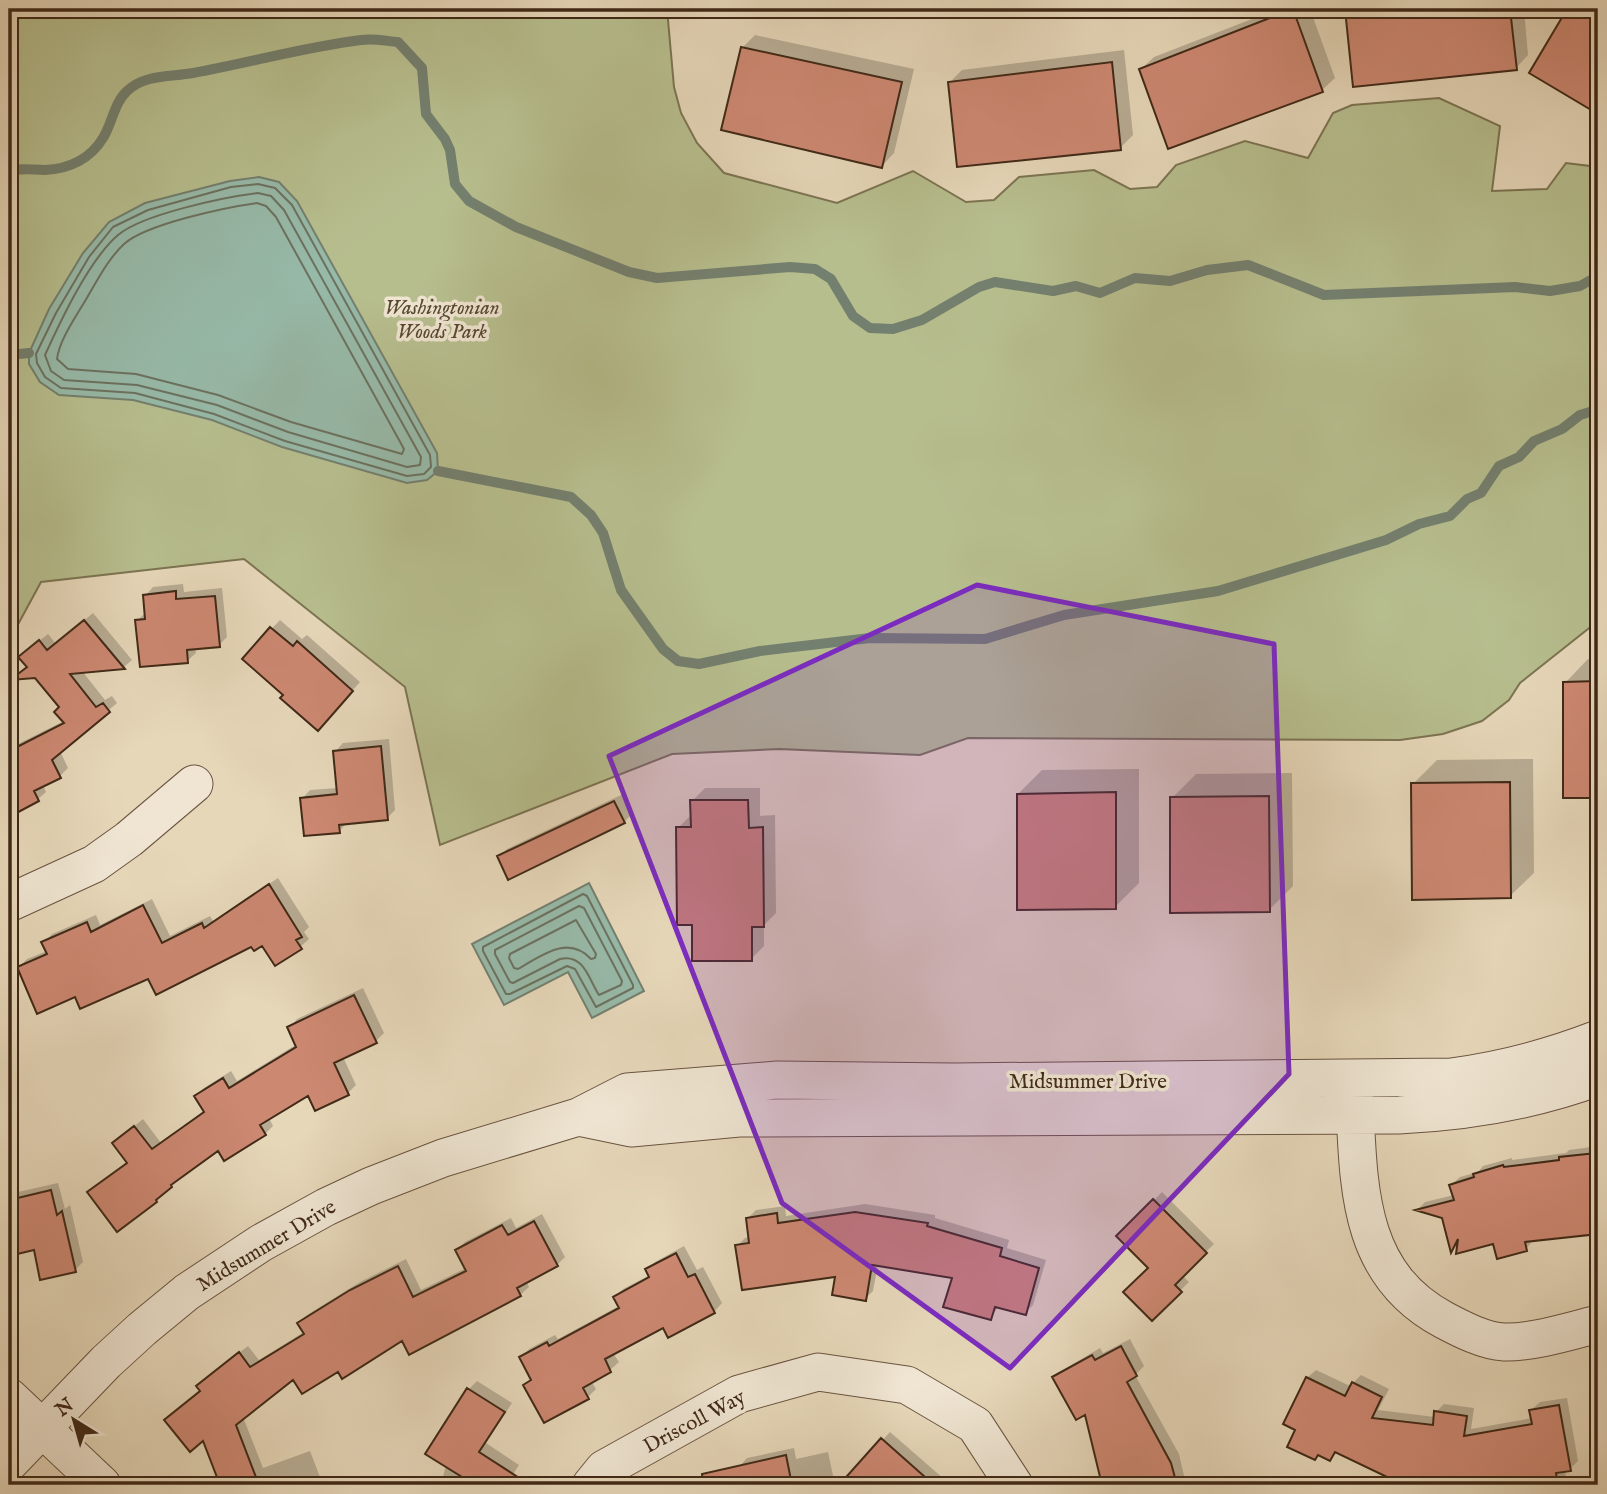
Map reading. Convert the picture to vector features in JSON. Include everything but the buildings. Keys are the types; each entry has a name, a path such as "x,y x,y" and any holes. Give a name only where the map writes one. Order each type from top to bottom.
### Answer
{"street":[{"path":"9,903 94,864 129,839 194,784"},
{"name":"Midsummer Drive","path":"9,1463 41,1427 142,1329 187,1292 261,1243 326,1207 383,1181 443,1158 578,1117 627,1092 777,1080 967,1082 1451,1077 1502,1070 1550,1057 1598,1039"},
{"name":"Midsummer Drive","path":"578,1117 631,1128 739,1118 1441,1113 1483,1108 1571,1088 1598,1077"},
{"path":"1353,1080 1358,1165 1368,1232 1389,1273 1424,1309 1463,1330 1503,1342 1554,1335 1598,1324"},
{"name":"Driscoll Way","path":"591,1485 604,1469 739,1394 818,1372 907,1385 975,1425 1014,1485"},
{"path":"9,1396 102,1485"}],"highlighted area":[{"path":"977,585 1274,644 1289,1074 1010,1368 782,1203 609,756"}],"green space":[{"name":"Washingtonian Woods Park","path":"9,9 667,9 674,87 681,113 697,143 724,173 837,203 913,171 966,202 994,200 1019,177 1094,170 1130,189 1157,187 1176,165 1245,141 1308,158 1333,113 1352,105 1439,98 1500,126 1492,191 1547,189 1566,163 1598,167 1598,621 1520,683 1509,700 1482,721 1443,734 1400,740 968,738 920,755 779,749 672,754 440,845 405,687 244,559 41,582 9,641"}],"water":[{"path":"259,177 279,182 297,201 437,453 438,471 427,480 407,483 282,447 212,420 133,400 59,395 40,382 29,364 29,353 49,309 83,253 109,222 145,203 230,181"},
{"path":"589,883 644,991 592,1018 568,972 504,1005 472,944"}],"waterway":[{"path":"9,172 22,169 54,169 71,165 86,157 103,138 123,96 142,82 319,47 374,39 398,42 422,68 426,114 445,139 450,150 455,184 469,201 516,227 629,272 657,278 790,267 815,269 831,279 853,316 870,328 893,329 922,320 979,287 995,282 1053,291 1076,286 1100,293 1135,278 1170,281 1207,270 1248,265 1324,295 1515,287 1550,291 1580,286 1598,276"},
{"path":"9,355 29,353"},
{"path":"438,471 571,497 591,515 603,533 621,590 663,649 678,661 699,664 760,651 870,638 985,639 1064,615 1218,591 1386,540 1419,524 1450,516 1467,499 1481,493 1499,466 1519,457 1534,441 1562,429 1580,415 1593,411 1598,414"}]}
